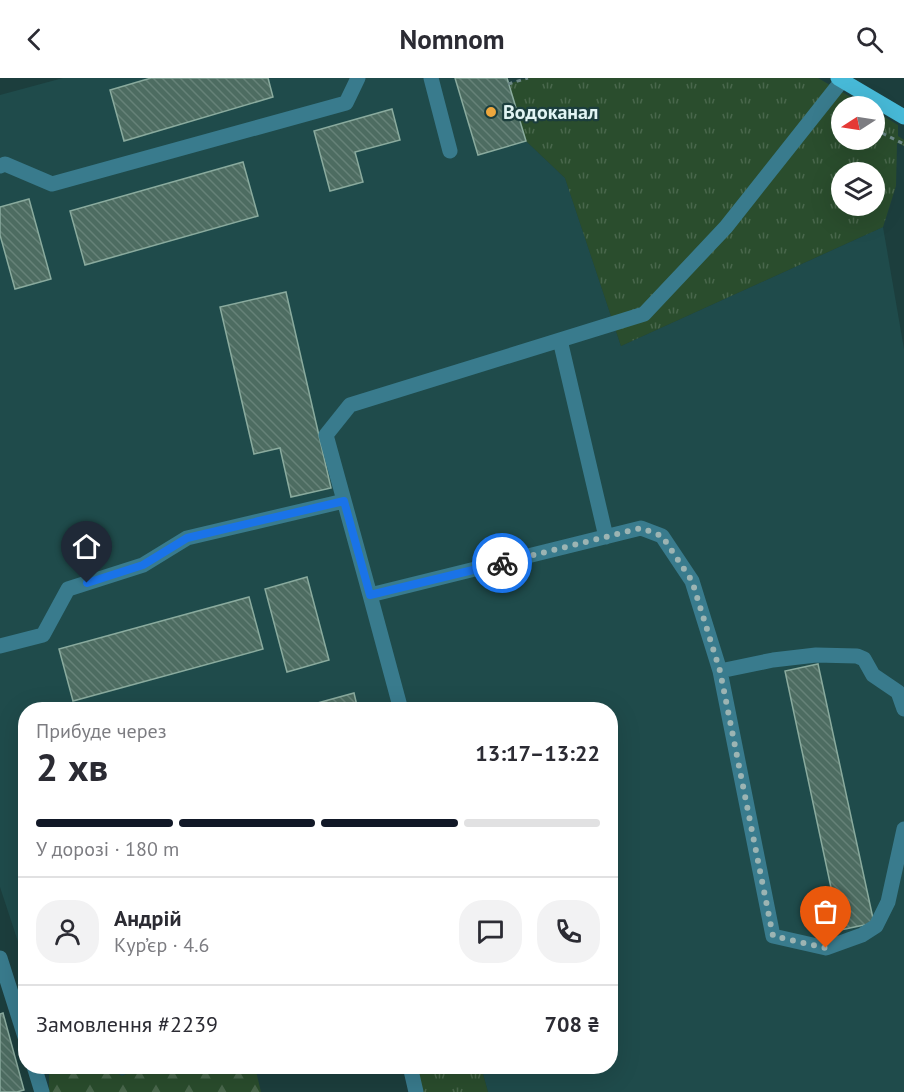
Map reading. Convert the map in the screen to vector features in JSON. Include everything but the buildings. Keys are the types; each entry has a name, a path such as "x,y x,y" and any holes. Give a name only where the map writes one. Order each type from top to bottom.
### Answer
{"main road":[{"path":"841,79 904,117"}],"street":[{"path":"0,166 5,164 52,184 346,103 358,78"},
{"path":"431,78 450,151"},
{"path":"399,702 326,435 350,405 644,314 726,227 841,79"},
{"path":"560,340 606,537"},
{"path":"0,646 43,634 68,589 143,565 187,538 344,501"},
{"path":"370,595 641,528 662,536 692,581 720,671 773,936 826,948 862,935 876,926 888,902 904,829"},
{"path":"720,671 773,660 816,655 857,656 864,658 873,675 898,692 904,709"},
{"path":"0,958 18,1015"},
{"path":"36,1074 42,1092"},
{"path":"412,1074 416,1092"}],"path":[{"path":"508,84 528,78"},
{"path":"885,134 904,144"}],"shaded area":[{"path":"63,78 507,78 526,141 565,178 621,346 883,227 904,349 904,1092 488,1092 483,1074 618,1074 618,702 18,702 18,942 0,887 0,95"}],"green space":[{"path":"528,78 818,78 849,96 831,96 831,150 885,150 885,117 898,125 898,136 904,140 904,146 897,143 896,186 883,227 621,346 565,178 526,141 508,84"},
{"path":"49,1074 118,1074 122,1076 126,1074 257,1074 261,1092 49,1092"},
{"path":"405,1074 483,1074 488,1092 409,1092"}],"way so far":[{"path":"502,563 641,528 662,536 692,581 720,671 773,936 826,948"}],"place":[{"name":"Водоканал","path":"491,112"}],"route":[{"path":"87,583 143,565 187,538 344,501 370,595 502,563"}]}
